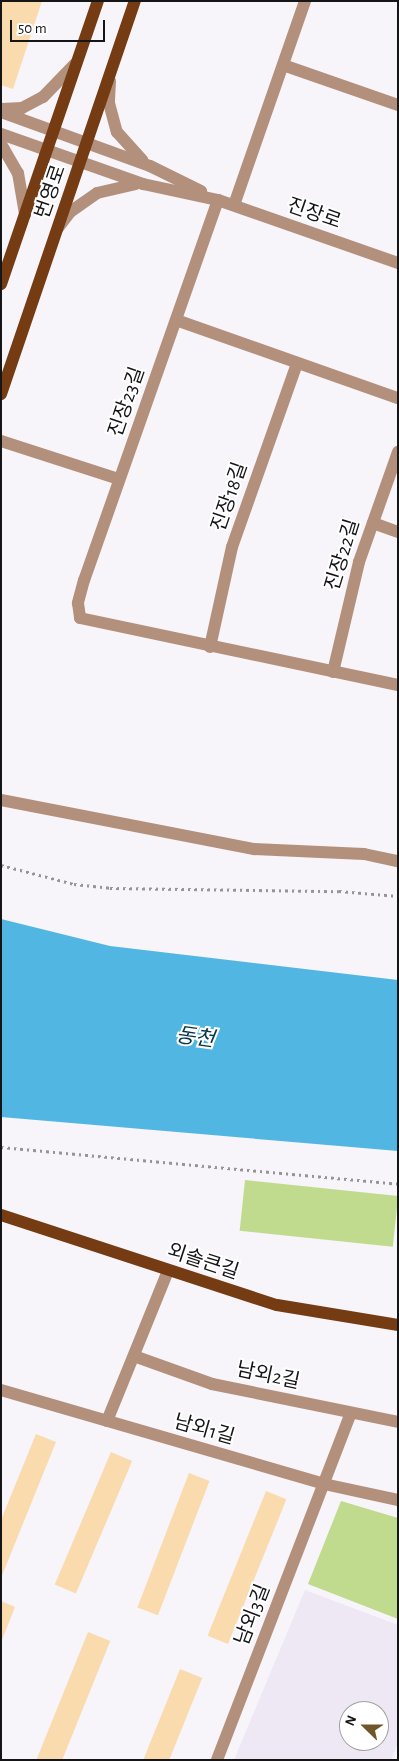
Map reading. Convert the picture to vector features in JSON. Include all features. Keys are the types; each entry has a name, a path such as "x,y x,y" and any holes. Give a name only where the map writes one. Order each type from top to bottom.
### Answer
{"main road":[{"name":"번영로","path":"1,284 98,1"},
{"name":"번영로","path":"1,394 135,1"},
{"name":"외솔큰길","path":"1,1215 276,1305 398,1324"}],"street":[{"path":"234,205 305,1"},
{"path":"1,110 22,108 42,97 67,75 79,58"},
{"path":"283,65 398,105"},
{"path":"112,69 109,104 118,132 134,155 150,166"},
{"name":"진장로","path":"1,110 150,166 218,200"},
{"name":"진장로","path":"1,134 143,184 218,200 398,262"},
{"path":"1,144 18,173 25,214"},
{"path":"58,228 70,212 97,193 124,184 143,184"},
{"name":"진장23길","path":"210,647 80,618 78,603 84,580 119,479 218,200"},
{"path":"176,320 398,398"},
{"name":"진장18길","path":"210,647 232,547 297,362"},
{"path":"1,441 119,479"},
{"name":"진장22길","path":"333,672 348,600 372,523 398,452"},
{"path":"372,523 398,532"},
{"path":"210,647 398,685"},
{"path":"1,800 254,849 364,854 398,861"},
{"path":"107,1421 168,1271"},
{"name":"남외2길","path":"134,1356 212,1384 398,1422"},
{"name":"남외1길","path":"1,1390 324,1484 398,1500"},
{"name":"남외3길","path":"217,1760 351,1413"}],"path":[{"path":"1,865 74,884 110,888 339,891 398,896"},
{"path":"1,1146 398,1184"}],"shaded area":[{"path":"305,1590 398,1625 398,1743 391,1760 234,1760"}],"green space":[{"path":"245,1180 398,1196 393,1247 240,1231"},
{"path":"341,1501 398,1518 398,1619 308,1584"}],"water":[{"name":"동천","path":"1,919 110,946 398,980 398,1151 1,1117"}],"building":[{"path":"1,1 42,1 13,89 1,85"},
{"path":"36,1434 56,1442 1,1578 1,1520"},
{"path":"111,1452 132,1461 76,1594 55,1585"},
{"path":"189,1473 210,1481 158,1615 137,1607"},
{"path":"266,1491 286,1499 228,1644 208,1636"},
{"path":"1,1601 15,1607 2,1640 1,1640"},
{"path":"88,1632 110,1641 62,1760 36,1760"},
{"path":"180,1669 202,1678 169,1760 143,1760"}]}
